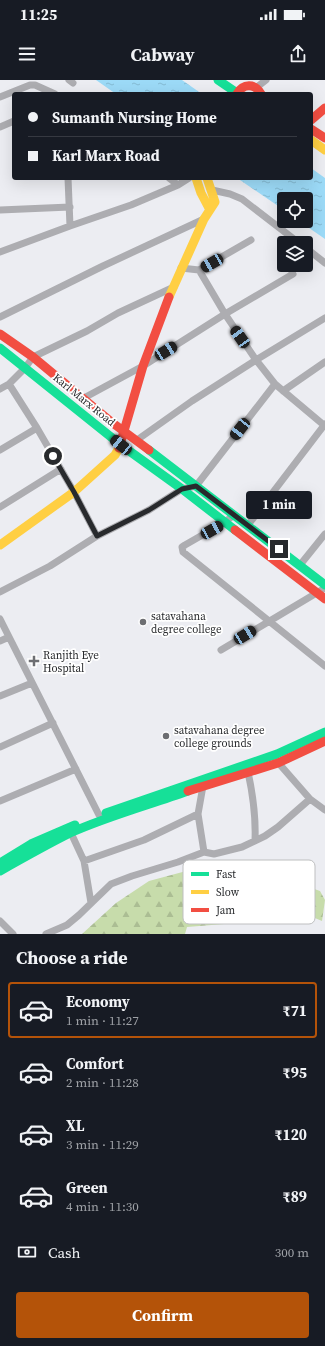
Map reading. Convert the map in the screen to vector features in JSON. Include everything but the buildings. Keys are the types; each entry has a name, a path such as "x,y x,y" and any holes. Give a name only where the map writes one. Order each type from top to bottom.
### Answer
{"street":[{"path":"218,80 234,92"},
{"path":"240,83 251,85 259,91 266,80"},
{"path":"12,92 30,85 35,85 51,92"},
{"path":"0,97 12,92"},
{"path":"313,118 325,108"},
{"path":"0,127 12,122"},
{"path":"313,129 325,138"},
{"path":"313,141 325,150"},
{"path":"68,180 70,226"},
{"path":"171,180 178,186"},
{"path":"0,252 131,205 178,186 186,180"},
{"path":"197,180 201,193 210,210"},
{"path":"0,545 74,492 114,455 121,445 142,366 181,268 204,219 215,202 208,180"},
{"path":"212,190 230,194 242,199 290,236"},
{"path":"0,210 70,207"},
{"path":"0,317 103,266 204,219"},
{"path":"181,268 199,270 252,240"},
{"path":"313,255 325,263"},
{"path":"199,270 224,314 256,360 275,384 325,425 248,526"},
{"path":"82,399 142,366 292,272"},
{"path":"0,389 9,384 26,368 33,357 118,313 174,287"},
{"path":"137,440 192,401 325,318"},
{"name":"Karl Marx Road","path":"0,334 33,357 82,399 124,432 137,440 325,585"},
{"name":"Karl Marx Road","path":"0,348 121,445 182,489 325,600"},
{"path":"283,392 325,362"},
{"path":"9,384 61,469 97,536"},
{"path":"0,592 50,566 97,536 149,510 182,489 196,486 275,384"},
{"path":"0,450 37,428"},
{"path":"0,507 61,469"},
{"path":"234,515 225,522 185,544 182,547 183,552 325,666"},
{"path":"300,565 325,534"},
{"path":"221,650 325,588"},
{"path":"0,619 99,815"},
{"path":"0,641 9,637"},
{"path":"0,696 32,683"},
{"path":"0,747 53,723"},
{"path":"0,869 71,833 101,821 248,772 325,732"},
{"path":"0,869 31,844 99,815 275,759 325,741"},
{"path":"275,759 310,799 325,810"},
{"path":"0,801 76,769"},
{"path":"248,772 254,795 256,814 255,840"},
{"path":"203,786 198,814 204,852"},
{"path":"183,860 204,852 214,854 242,847 278,827 310,799"},
{"path":"84,861 144,840 198,814"},
{"path":"71,833 84,861 91,902"},
{"path":"46,934 67,925 80,915 91,902 111,884 183,860"},
{"path":"0,921 13,934"}],"green space":[{"path":"183,872 183,924 224,924 187,927 185,934 82,934 116,903 149,881"},
{"path":"315,889 320,891 325,900 322,921 315,918"}],"water":[{"path":"96,80 182,80 199,92 113,92"},
{"path":"313,169 325,178 325,239 309,228 313,228 313,192 277,192 277,205 240,180 313,180"}],"traffic: fast":[{"path":"218,80 236,92"},
{"path":"0,348 121,445 235,530"},
{"path":"149,450 325,585"},
{"path":"106,813 277,754 325,732"},
{"path":"0,871 43,847 84,827 188,791"},
{"path":"0,863 31,844 75,825"}],"traffic: slow":[{"path":"313,141 325,150"},
{"path":"197,180 201,193 210,210"},
{"path":"169,297 204,219 215,202 208,180"},
{"path":"0,545 74,492 115,455 119,448"}],"traffic: jam":[{"path":"238,92 246,86 252,86 260,92"},
{"path":"313,118 325,108"},
{"path":"313,130 325,138"},
{"path":"119,448 143,366 169,297"},
{"path":"0,334 33,357 110,421 149,450"},
{"path":"235,530 325,599"},
{"path":"188,791 278,763 325,741"}],"place":[{"name":"satavahana degree college","path":"143,622"},
{"name":"Ranjith Eye Hospital","path":"34,661"},
{"name":"satavahana degree college grounds","path":"166,736"}],"route":[{"path":"53,456 97,536 149,510 182,489 196,486 279,549"}]}
